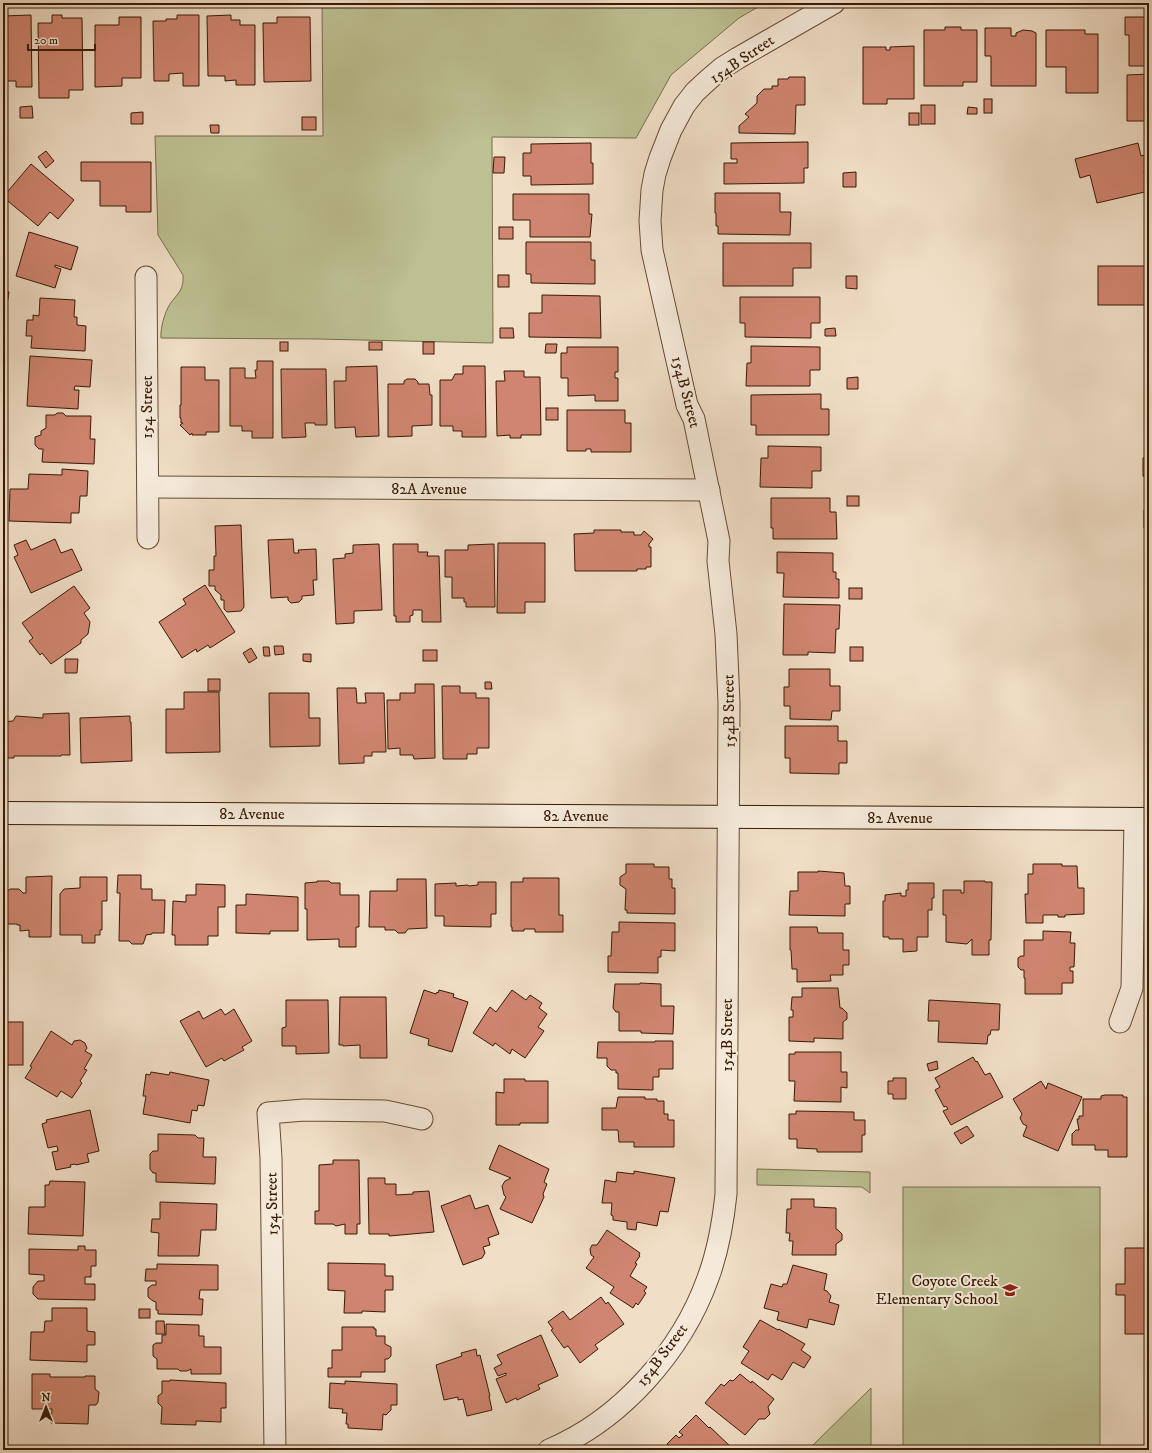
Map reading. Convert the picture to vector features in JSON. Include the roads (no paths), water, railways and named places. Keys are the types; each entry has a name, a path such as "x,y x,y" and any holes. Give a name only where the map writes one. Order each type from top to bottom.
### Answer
{"street":[{"name":"154B Street","path":"549,1450 574,1438 611,1412 633,1393 663,1360 689,1320 708,1278 720,1235 726,1183 730,817 728,667 718,560 719,541 694,419 687,405 652,250 651,214 652,190 655,174 672,129 684,106 695,92 722,68 834,3"},
{"name":"154 Street","path":"146,277 148,538"},
{"name":"82A Avenue","path":"148,487 709,490"},
{"name":"82 Avenue","path":"3,813 1142,819"},
{"path":"1120,1022 1132,988 1142,819"},
{"name":"154 Street","path":"275,1450 271,1158 268,1113 304,1110 385,1111 422,1119"}],"place":[{"name":"Coyote Creek Elementary School","path":"1010,1290"}]}
